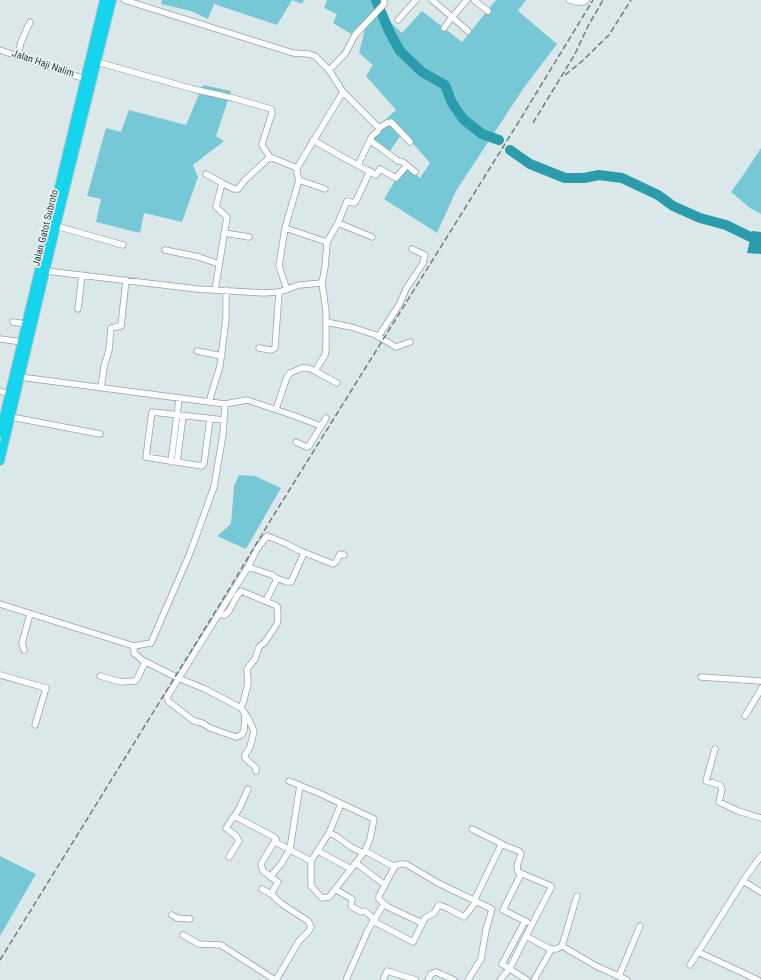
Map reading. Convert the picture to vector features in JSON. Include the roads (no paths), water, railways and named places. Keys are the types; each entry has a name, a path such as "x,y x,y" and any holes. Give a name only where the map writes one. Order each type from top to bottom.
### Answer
{"highway":[{"name":"Jalan Gatot Subroto","path":"0,430 104,0"},
{"name":"Jalan Gatot Subroto","path":"0,461 112,0"}],"street":[{"path":"124,0 293,52 315,56 329,70 343,92 379,128"},
{"path":"398,20 416,0"},
{"path":"432,0 468,31"},
{"path":"444,28 467,0"},
{"path":"474,0 488,11"},
{"path":"569,0 584,2 586,0"},
{"path":"329,70 345,54 355,35 384,2"},
{"path":"18,56 21,42 30,22"},
{"name":"Jalan Haji Nalim","path":"0,50 85,79"},
{"path":"97,62 192,89 271,109 272,113 262,144 263,147 270,157 297,168"},
{"path":"287,290 279,266 284,228 299,180 297,168 343,92"},
{"path":"358,165 371,141 372,136 378,131 379,128 387,123 391,122 410,142"},
{"path":"313,140 376,174 380,170 396,178 407,165"},
{"path":"371,141 415,172"},
{"path":"206,174 234,189 238,189 245,180 270,157"},
{"path":"315,371 326,353 326,322 322,283 328,242 348,201 354,203 356,202 370,171"},
{"path":"299,180 324,189"},
{"path":"215,290 227,217 216,207 222,183"},
{"path":"338,223 372,237"},
{"path":"56,226 123,245"},
{"path":"284,228 328,242"},
{"path":"224,234 250,237"},
{"path":"378,336 399,305 406,289 424,263 425,255 412,249"},
{"path":"165,250 199,257 219,264"},
{"path":"46,271 215,290 279,292 299,285 322,283"},
{"path":"78,309 82,275"},
{"path":"101,388 104,367 109,350 111,328 121,326 126,280"},
{"path":"209,402 220,370 226,319 226,290"},
{"path":"259,348 272,350 275,348 279,292"},
{"path":"13,322 26,324"},
{"path":"326,322 351,327 378,336 396,347 410,342"},
{"path":"0,339 22,342"},
{"path":"196,351 222,356"},
{"path":"276,409 288,375 304,368 315,371 337,383"},
{"path":"20,377 225,404 247,400 321,426"},
{"path":"0,392 9,394"},
{"path":"174,462 180,415 179,399"},
{"path":"0,604 134,646 139,644 147,644 153,641 190,553 215,482 225,404"},
{"path":"210,419 204,465 202,466 146,457 151,413 224,420"},
{"path":"11,417 100,434"},
{"path":"296,442 306,447 309,446 326,418"},
{"path":"245,713 244,731 238,737 194,721 167,699 167,695 248,567 257,549 267,536 304,553 334,564 340,554 344,555"},
{"path":"248,567 291,582 304,553"},
{"path":"266,601 276,578"},
{"path":"217,615 225,615 241,591 278,606 278,620 272,632 259,647 255,659 247,669 248,683 241,708"},
{"path":"24,650 22,644 30,614"},
{"path":"134,646 134,653 145,662 178,678 205,688 241,708 254,731 250,747 245,755 245,758 256,768 256,771"},
{"path":"100,676 121,682 135,681 145,662"},
{"path":"0,675 46,688 36,725"},
{"path":"701,677 761,681"},
{"path":"745,716 761,688"},
{"path":"715,749 706,780 720,785 722,789 719,802 738,811 761,818"},
{"path":"289,781 321,794 374,819 370,839 364,852 331,895 326,898 322,898 310,885 311,861 329,833 341,804"},
{"path":"270,877 281,864 290,849 293,839 296,802 300,785"},
{"path":"229,857 239,841 236,836 226,829 240,807 248,789"},
{"path":"234,816 276,839 277,843 311,861"},
{"path":"472,830 521,853 517,870 520,874 551,887 509,969 500,980"},
{"path":"329,833 336,836 351,847 395,866 406,864 435,881 492,909 486,930 481,960 468,980"},
{"path":"271,894 278,882 263,871 261,864 276,839"},
{"path":"335,889 352,899 352,907 361,912 365,911 374,920 412,942 426,917 435,912 439,905 464,917 475,901 498,849 502,844"},
{"path":"318,851 351,869"},
{"path":"690,965 761,856"},
{"path":"356,863 385,885"},
{"path":"395,866 379,898 384,904 422,923"},
{"path":"520,874 503,910 532,925"},
{"path":"743,882 761,892"},
{"path":"183,935 199,944 221,945 274,980 299,941 310,929 311,925 308,921 262,889"},
{"path":"562,946 577,896"},
{"path":"346,980 366,934 384,904"},
{"path":"172,915 178,918 190,919"},
{"path":"525,921 502,964 527,980"},
{"path":"619,976 640,926"},
{"path":"526,936 551,950"},
{"path":"534,980 551,950 562,946"},
{"path":"562,946 586,962 627,980"},
{"path":"698,952 758,980"},
{"path":"383,980 388,971 416,980"},
{"path":"428,980 431,974 436,972 454,980"},
{"path":"608,980 612,973"}],"waterway":[{"path":"376,0 389,31 400,51 422,72 445,85 452,103 463,119 482,134 499,140"},
{"path":"510,150 530,164 565,178 584,178 599,175 622,178 658,195 673,206 700,218 726,225 761,242"}],"railway":[{"path":"0,960 593,0"},
{"path":"533,123 575,54 588,26 603,0"},
{"path":"565,75 580,63 609,35 631,0"}]}
